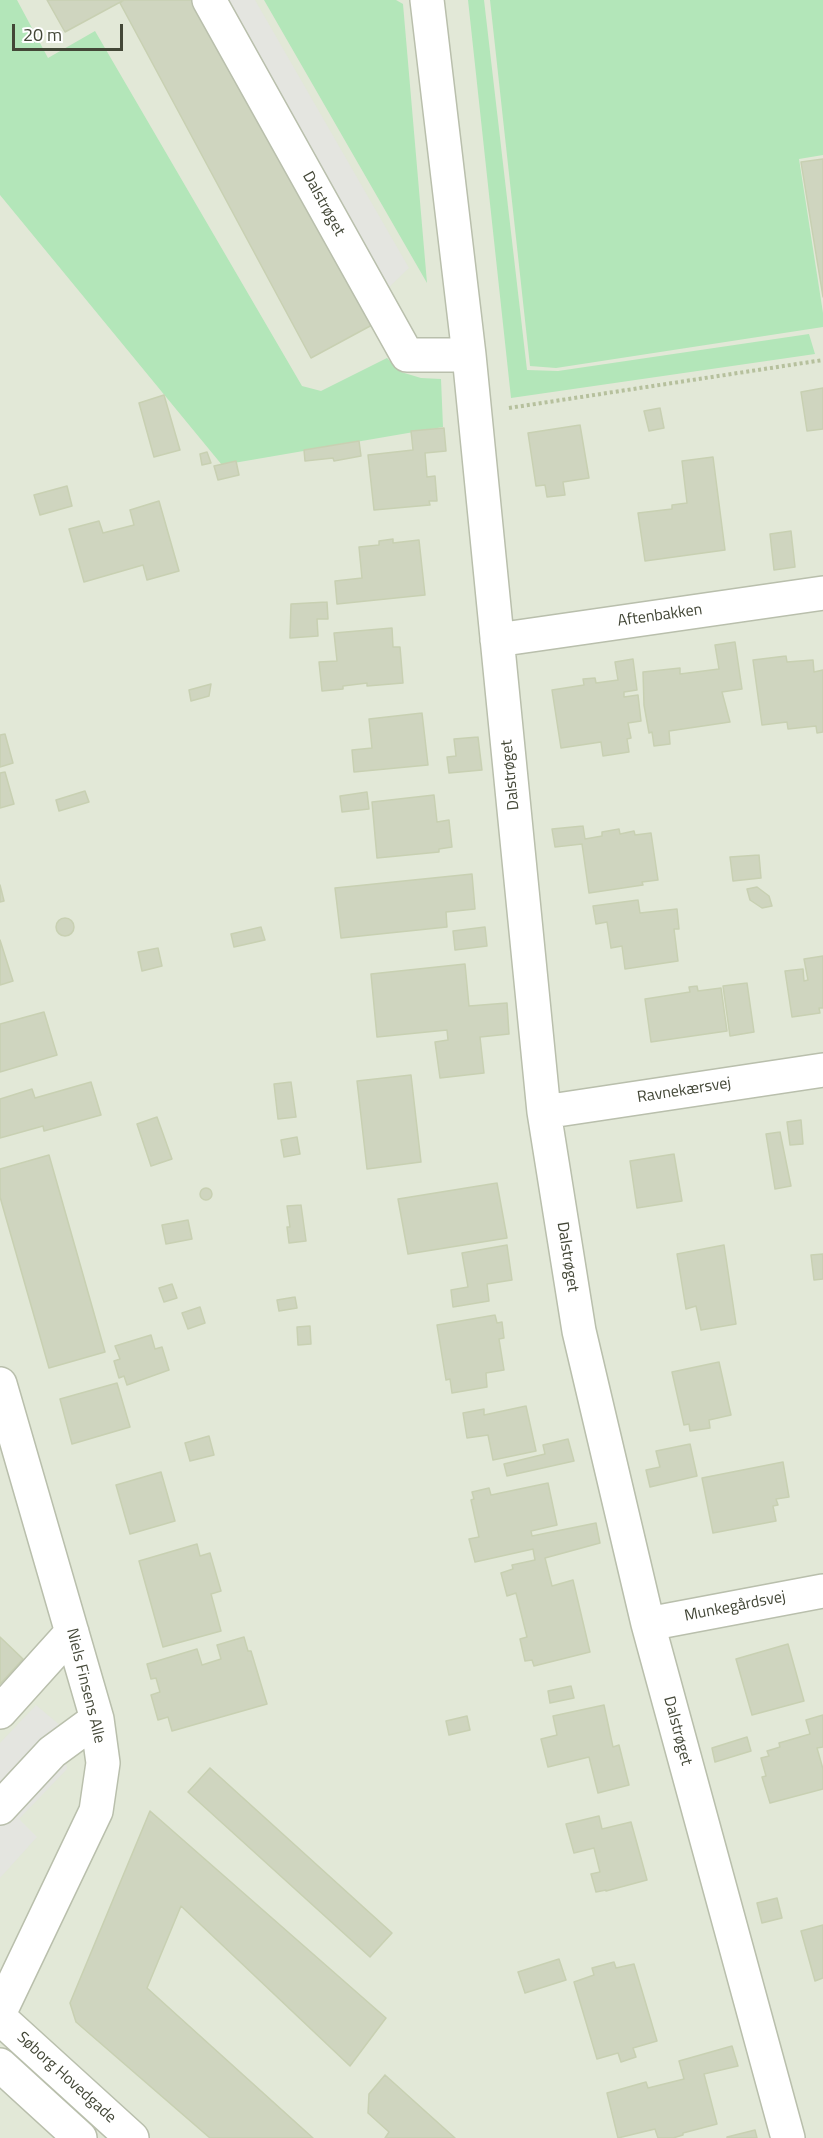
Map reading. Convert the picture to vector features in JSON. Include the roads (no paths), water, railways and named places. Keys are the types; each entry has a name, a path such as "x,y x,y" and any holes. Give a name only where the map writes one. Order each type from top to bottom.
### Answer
{"street":[{"name":"Dalstrøget","path":"209,0 407,355 469,355"},
{"name":"Dalstrøget","path":"427,0 469,355 544,1112 579,1331 648,1624 788,2138"},
{"name":"Aftenbakken","path":"497,640 823,593"},
{"name":"Ravnekærsvej","path":"544,1112 823,1070"},
{"name":"Niels Finsens Alle","path":"0,1384 97,1719 103,1763 96,1811 0,2012"},
{"name":"Munkegårdsvej","path":"648,1624 823,1591"},
{"path":"0,1712 72,1632"},
{"path":"0,1808 52,1752 97,1719"},
{"name":"Søborg Hovedgade","path":"0,2018 132,2138"},
{"name":"Søborg Hovedgade","path":"0,2065 80,2138"}]}
